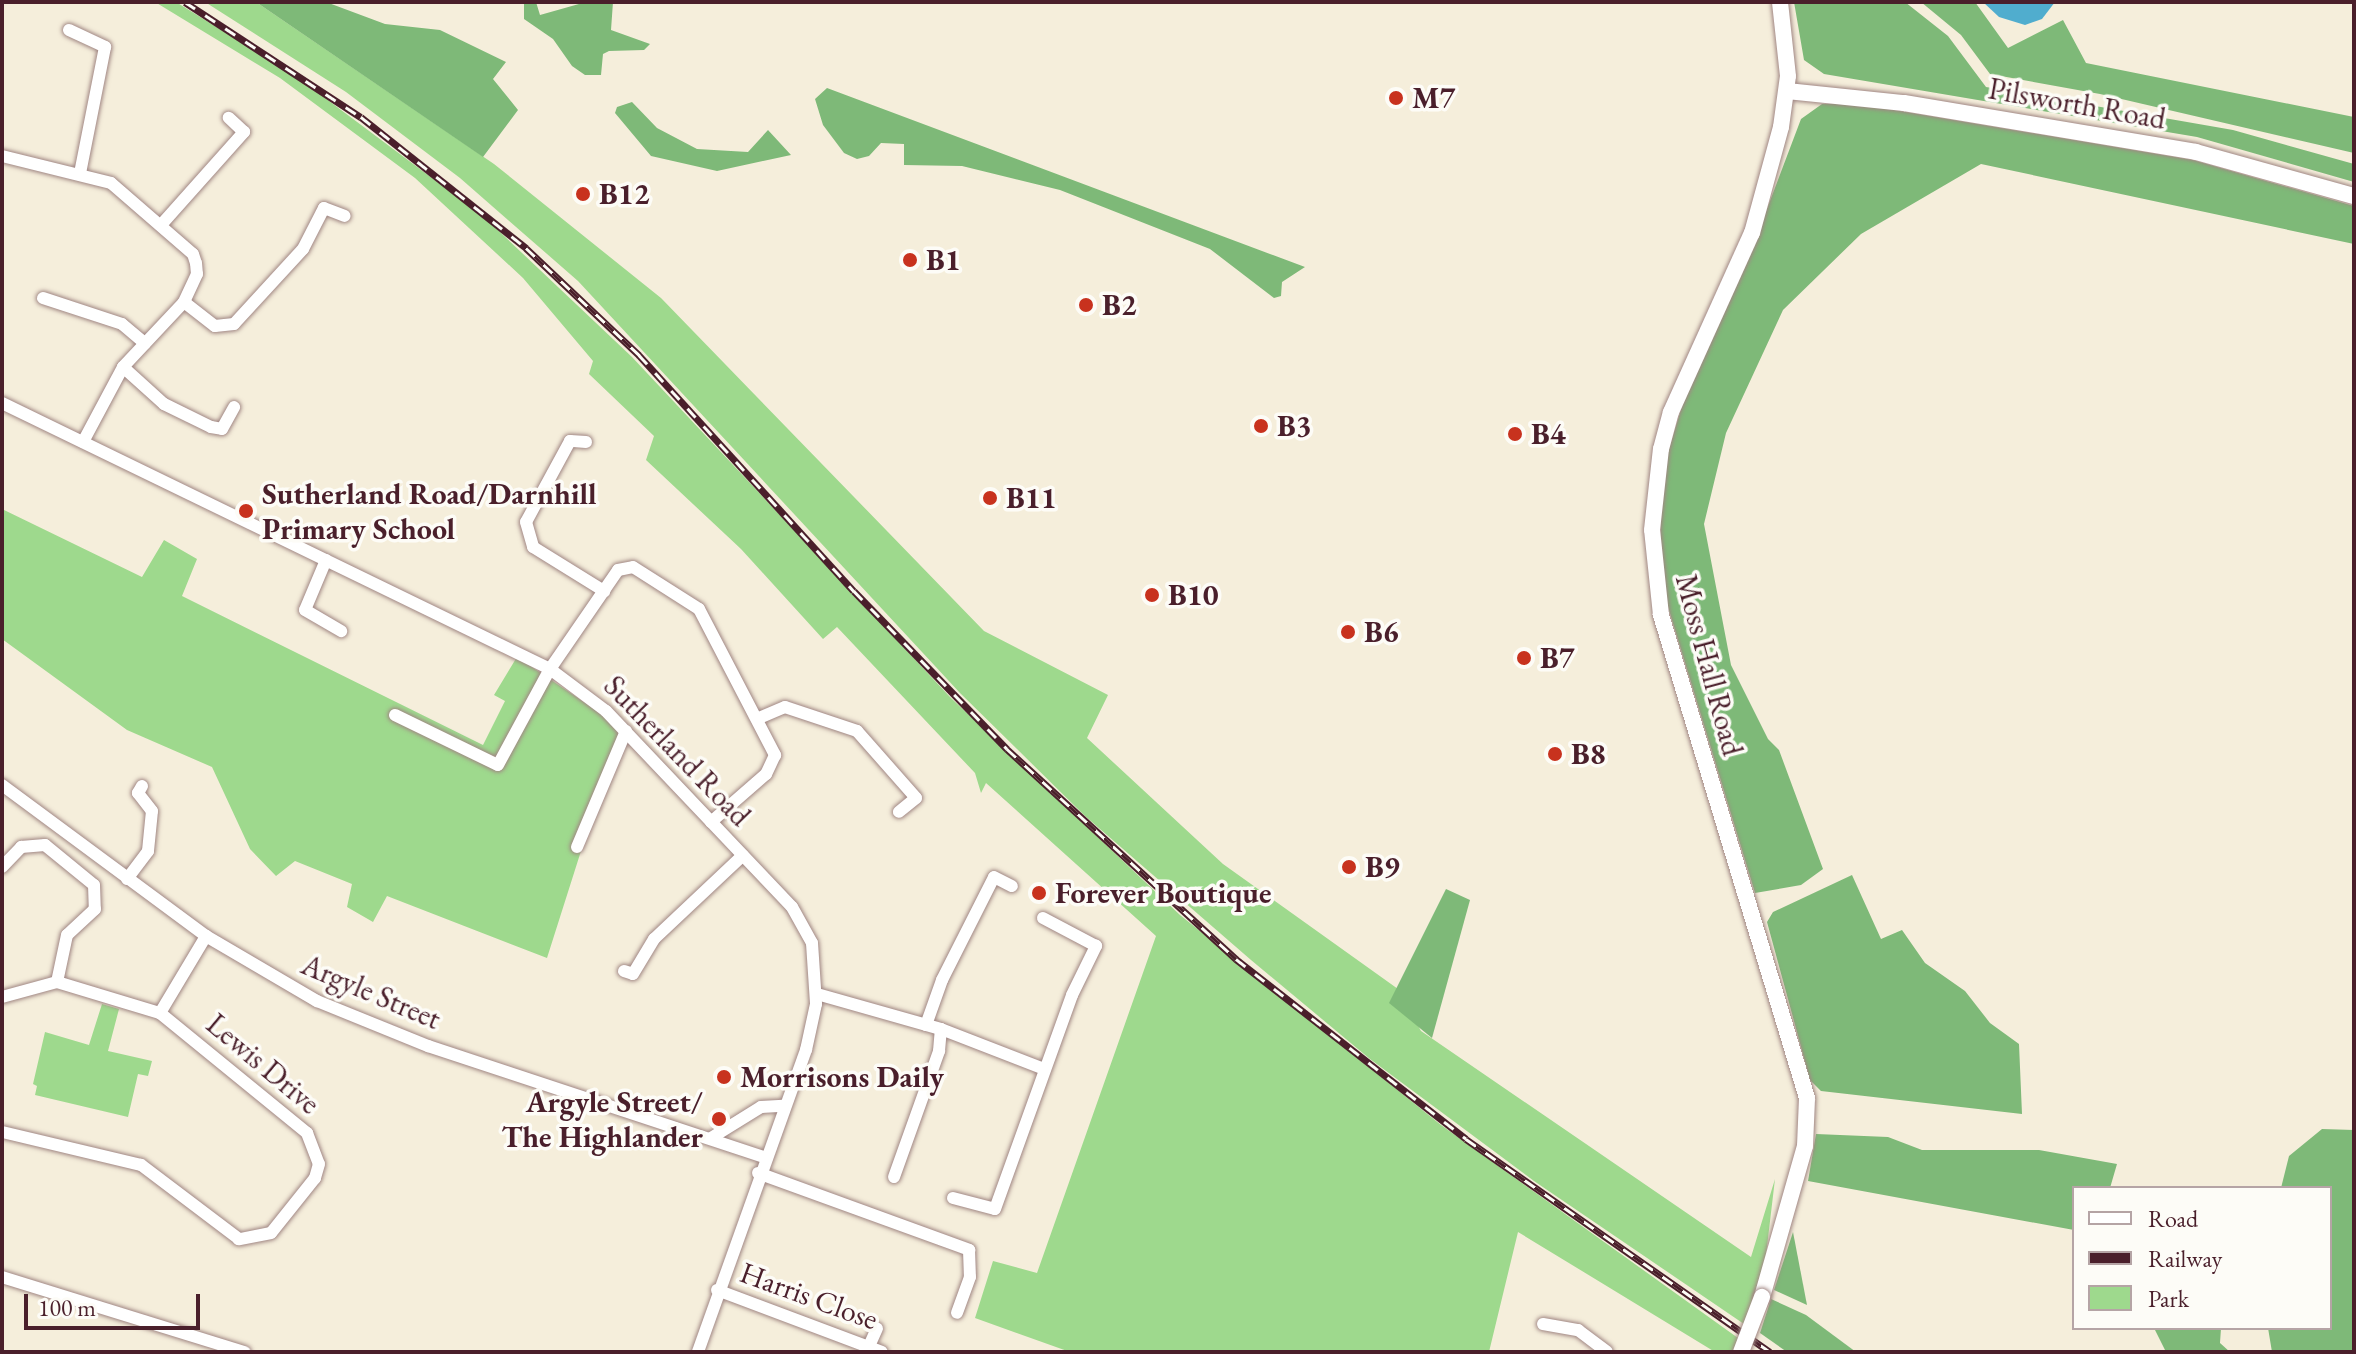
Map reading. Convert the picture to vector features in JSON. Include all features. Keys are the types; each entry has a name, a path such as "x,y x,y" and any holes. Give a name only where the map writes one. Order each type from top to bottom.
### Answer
{"street":[{"name":"Moss Hall Road","path":"1741,1352 1762,1297 1805,1146 1807,1098 1661,615 1652,530 1658,462 1671,412 1758,216 1787,91 1780,2"},
{"path":"69,30 105,47 80,173"},
{"name":"Pilsworth Road","path":"1787,91 1904,103 2196,152 2354,196"},
{"path":"161,225 244,132 229,118"},
{"path":"2,156 80,173 124,190 196,263 197,274 184,302 123,367 83,442"},
{"path":"184,302 215,326 234,324 304,247 324,208 345,216"},
{"path":"43,298 122,324 145,343"},
{"path":"123,367 164,404 211,427 222,429 234,407"},
{"name":"Sutherland Road","path":"2,403 550,669 626,731 792,907 812,943 817,994 806,1050 758,1173 698,1352"},
{"path":"586,442 570,441 526,522 533,547 604,591"},
{"path":"326,560 305,610 341,631"},
{"path":"395,715 498,765 550,669 618,570 633,567 699,609 759,718 775,755 770,765 711,822"},
{"path":"759,718 785,707 857,731 916,798 899,812"},
{"path":"577,847 626,731"},
{"name":"Argyle Street","path":"2,785 206,936 359,1021 764,1157"},
{"path":"127,879 148,851 152,811 138,793 142,786"},
{"path":"2,867 21,847 45,845 94,885 95,909 67,935 57,982 2,997"},
{"path":"624,971 633,974 654,939 743,855"},
{"path":"926,1025 942,980 994,877 1012,886"},
{"path":"953,1198 995,1209 1044,1069 1096,946 1043,918"},
{"name":"Lewis Drive","path":"160,1013 206,936"},
{"name":"Lewis Drive","path":"2,1132 141,1165 245,1246 271,1233 315,1178 318,1151 307,1133 160,1013 57,982"},
{"path":"817,994 941,1029 1044,1069"},
{"path":"894,1177 939,1051 941,1029"},
{"path":"711,1138 761,1107 783,1106"},
{"path":"758,1173 969,1250 970,1277 957,1313"},
{"path":"2,1277 245,1352"},
{"name":"Harris Close","path":"717,1290 870,1344 882,1352"},
{"path":"1543,1324 1578,1330 1607,1352"},
{"path":"870,1344 877,1328"}],"green space":[{"path":"155,2 176,2 297,77 484,217 632,357 951,698 1180,915 1441,1125 1738,1338 1733,1352 1715,1352 1518,1232 1489,1352 1070,1352 975,1318 993,1261 1037,1273 1156,936 986,783 981,793 975,773 837,627 823,639 741,549 646,460 654,436 589,374 593,361 523,278 415,178 280,78"},
{"path":"205,2 256,2 494,164 661,298 984,631 1108,695 1087,738 1223,864 1398,989 1421,1031 1751,1257 1775,1179 1764,1272 1744,1324 1534,1181 1370,1059 1251,960 1085,816 960,693 578,281 460,178 346,92"},
{"path":"256,2 326,2 385,24 440,30 506,62 493,79 518,110 483,157"},
{"path":"524,2 536,2 540,15 586,2 613,2 611,30 650,44 644,50 609,51 603,54 601,75 585,75 572,66 553,39 524,19"},
{"path":"1794,2 1905,2 1948,36 1986,87 2233,130 2354,164 2354,182 2197,137 1824,74 1804,60"},
{"path":"1921,2 1975,2 2008,48 2063,20 2086,63 2354,117 2354,153 2100,94 1990,74 1961,35"},
{"path":"827,88 1305,267 1282,282 1281,296 1274,298 1210,249 1060,190 962,166 904,165 904,144 881,143 869,156 857,159 844,153 823,125 815,99"},
{"path":"632,102 657,128 697,149 748,152 768,130 791,155 717,171 651,156 615,113 617,107"},
{"path":"1852,103 2193,160 2354,206 2354,244 1981,164 1861,234 1783,310 1726,433 1704,524 1731,665 1768,739 1779,750 1823,869 1801,885 1755,893 1665,597 1660,552 1662,472 1689,383 1745,267 1801,119 1822,104"},
{"path":"2,509 142,577 164,540 197,559 182,596 483,745 505,701 494,695 517,657 606,717 626,738 581,851 547,958 387,896 373,922 347,907 352,884 295,861 276,876 250,849 212,767 127,730 2,639"},
{"path":"1852,875 1881,939 1902,930 1925,963 1965,991 1990,1023 2019,1044 2022,1114 1821,1091 1810,1080 1767,922 1773,912"},
{"path":"1446,889 1470,900 1432,1038 1389,1003"},
{"path":"102,1004 119,1009 108,1051 152,1061 148,1076 138,1074 128,1117 35,1095 37,1086 33,1084 45,1032 89,1045"},
{"path":"2322,1129 2354,1130 2354,1352 2272,1352 2268,1330 2332,1330 2332,1186 2282,1186 2289,1156"},
{"path":"1816,1134 1888,1137 1922,1150 2039,1150 2117,1164 2111,1186 2072,1186 2072,1230 1808,1181"},
{"path":"1793,1232 1807,1305 1774,1290"},
{"path":"1771,1299 1806,1315 1856,1352 1787,1352 1760,1333"},
{"path":"2155,1330 2221,1330 2220,1343 2230,1352 2166,1352"}],"water":[{"path":"1983,2 2055,2 2042,19 2025,25 1999,17"}],"railway":[{"path":"185,2 361,117 526,248 639,355 854,591 1007,749 1236,959 1466,1139 1770,1352"}],"place":[{"name":"M7","path":"1396,98"},
{"name":"B12","path":"583,194"},
{"name":"B1","path":"910,260"},
{"name":"B2","path":"1086,305"},
{"name":"B3","path":"1261,426"},
{"name":"B4","path":"1515,434"},
{"name":"B11","path":"990,498"},
{"name":"Sutherland Road/Darnhill Primary School","path":"246,511"},
{"name":"B10","path":"1152,595"},
{"name":"B6","path":"1348,632"},
{"name":"B7","path":"1524,658"},
{"name":"B8","path":"1555,754"},
{"name":"B9","path":"1349,867"},
{"name":"Forever Boutique","path":"1039,893"},
{"name":"Morrisons Daily","path":"724,1077"},
{"name":"Argyle Street/ The Highlander","path":"719,1119"}]}
